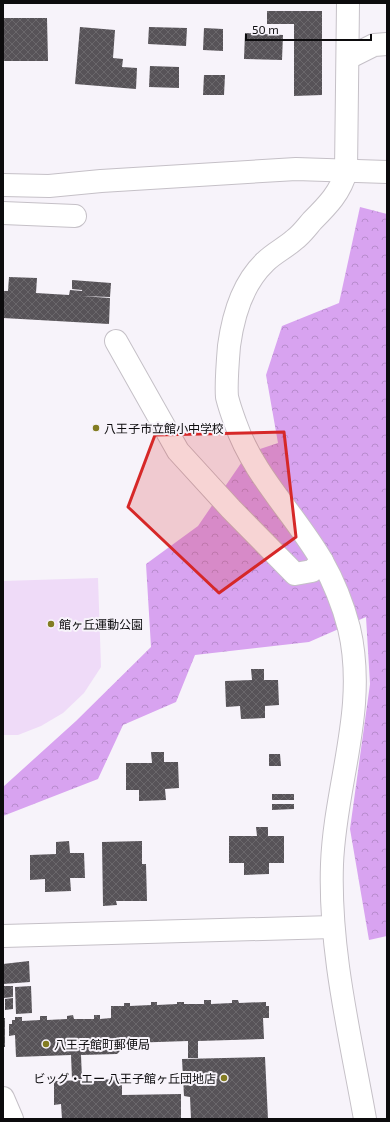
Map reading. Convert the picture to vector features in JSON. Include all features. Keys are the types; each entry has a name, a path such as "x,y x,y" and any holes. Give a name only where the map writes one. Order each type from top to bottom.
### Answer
{"street":[{"path":"348,3 346,171 340,188 334,198 296,239 265,262 246,287 235,316 230,345 227,395 242,440 252,460 264,480 322,561 337,591 346,616 354,654 356,684 353,720 333,844 332,886 333,927 339,973 365,1119"},
{"path":"348,58 374,45 387,44"},
{"path":"3,185 49,186 101,181 296,169 379,172 387,188"},
{"path":"3,213 75,216"},
{"path":"116,341 178,451 231,509 295,574 312,571 322,561"},
{"path":"3,936 333,927"},
{"path":"3,1098 12,1119"}],"highlighted area":[{"path":"284,432 296,537 219,593 128,507 155,435"}],"shaded area":[{"name":"館ヶ丘運動公園","path":"98,578 101,667 84,693 63,713 41,726 18,735 3,735 3,581"}],"green space":[{"path":"360,207 387,214 387,936 369,940 350,829 370,684 366,617 309,642 195,655 176,702 123,725 98,779 3,816 3,787 76,721 151,647 146,564 198,526 248,453 278,443 266,375 282,326 339,303"}],"building":[{"path":"267,11 322,11 322,95 294,96 294,24 267,24"},
{"path":"3,18 47,18 48,61 3,61"},
{"path":"80,27 115,30 113,58 123,59 122,67 137,68 136,89 75,84"},
{"path":"149,27 187,28 186,46 148,44"},
{"path":"204,28 223,29 223,51 203,50"},
{"path":"245,33 283,35 282,60 244,59"},
{"path":"150,66 179,67 179,88 149,87"},
{"path":"204,75 225,75 224,95 203,95"},
{"path":"9,277 37,278 36,293 69,295 70,290 82,291 72,289 72,280 111,283 110,297 81,296 110,298 109,324 3,318 3,291 8,291"},
{"path":"251,669 264,669 264,680 278,680 279,705 265,706 265,718 241,719 240,706 226,707 225,681 252,680"},
{"path":"151,752 164,752 164,762 178,762 179,788 165,789 166,800 139,801 139,790 126,790 126,763 152,763"},
{"path":"269,754 280,754 281,766 269,766"},
{"path":"272,794 294,794 294,800 272,800"},
{"path":"272,804 294,804 294,809 272,810"},
{"path":"256,827 268,827 268,836 284,836 284,863 269,863 269,874 244,875 244,863 229,863 229,836 257,836"},
{"path":"69,841 70,853 84,853 85,878 70,878 71,891 45,892 45,879 30,880 30,855 56,854 56,842"},
{"path":"142,841 142,864 146,864 147,901 116,901 117,905 103,906 102,842"},
{"path":"29,961 30,982 3,984 3,964"},
{"path":"3,986 13,986 13,997 4,998"},
{"path":"31,986 32,1013 16,1014 15,987"},
{"path":"13,998 13,1009 5,1010 5,999"},
{"path":"204,1000 211,1000 211,1004 232,1003 232,1000 238,1000 239,1003 266,1002 266,1006 269,1006 269,1018 263,1018 264,1039 198,1041 198,1058 188,1058 188,1041 128,1043 117,1054 81,1055 82,1079 72,1079 71,1055 16,1057 15,1035 9,1036 9,1024 12,1024 12,1020 15,1020 15,1017 22,1017 22,1021 40,1020 40,1016 47,1016 47,1020 67,1019 67,1016 73,1015 74,1019 94,1019 94,1015 100,1015 100,1019 111,1018 111,1006 124,1006 124,1003 130,1003 130,1006 151,1005 151,1002 157,1002 157,1005 177,1004 177,1002 184,1002 184,1004 204,1004"},
{"path":"3,1018 5,1018 5,1047 3,1047"},
{"name":"ビッグ・エー 八王子館ヶ丘団地店","path":"265,1057 268,1119 191,1119 190,1097 184,1096 182,1059"},
{"path":"122,1079 122,1095 181,1094 181,1119 62,1119 61,1104 54,1105 54,1081"}],"place":[{"name":"八王子市立館小中学校","path":"96,428"},
{"name":"館ヶ丘運動公園","path":"51,624"},
{"name":"八王子館町郵便局","path":"46,1044"},
{"name":"ビッグ・エー 八王子館ヶ丘団地店","path":"224,1078"}]}
